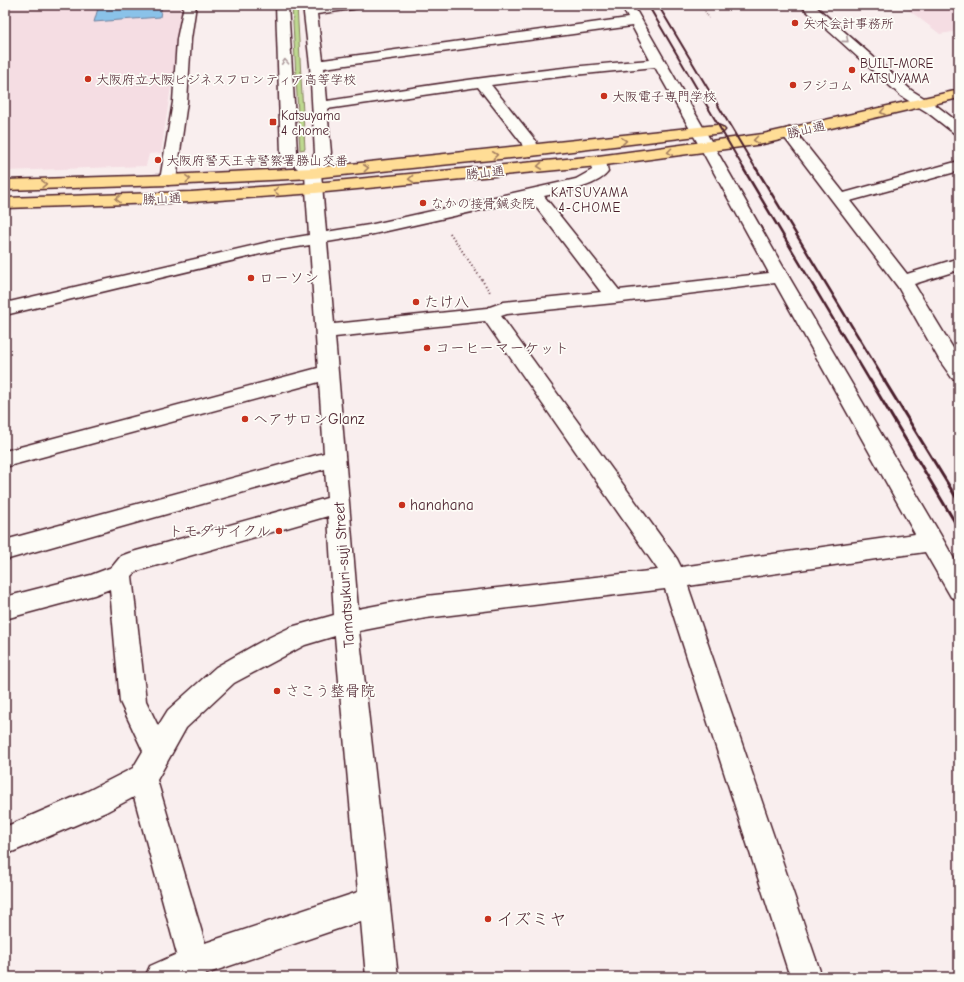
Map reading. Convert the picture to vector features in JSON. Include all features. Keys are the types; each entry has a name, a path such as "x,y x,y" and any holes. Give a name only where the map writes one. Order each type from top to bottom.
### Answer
{"main road":[{"name":"勝山通","path":"770,123 939,85"},
{"name":"勝山通","path":"5,203 191,197 531,151 789,133 959,94"},
{"name":"勝山通","path":"5,185 168,180 314,180 598,161 704,139 733,128"}],"street":[{"path":"168,180 180,102 184,39 190,5"},
{"path":"282,5 289,154 314,180"},
{"path":"309,8 353,5"},
{"path":"627,5 637,21 658,63 704,139 780,277 959,590"},
{"path":"806,5 906,93 932,109 959,130"},
{"name":"Tamatsukuri-suji Street","path":"309,8 317,65 323,153 314,180 318,239 347,622 382,977"},
{"path":"317,65 637,21"},
{"path":"320,106 481,82 609,67 658,63"},
{"path":"481,82 528,141 531,151"},
{"path":"789,133 902,281 947,356 959,373"},
{"path":"5,309 273,246 439,216 534,194 582,182 600,172 598,161"},
{"path":"840,199 959,166"},
{"path":"534,194 614,297"},
{"path":"902,281 959,264"},
{"path":"326,331 780,277"},
{"path":"497,311 668,566 806,977"},
{"path":"5,459 329,372"},
{"path":"5,550 335,458"},
{"path":"5,608 94,585 120,574 130,563 339,504"},
{"path":"5,841 96,802 143,778 177,719 225,675 271,649 300,635 347,622 426,607 673,578 932,541"},
{"path":"120,574 132,702 158,753"},
{"path":"143,778 195,962"},
{"path":"161,977 195,962 375,901"}],"path":[{"path":"701,5 709,18"},
{"path":"439,216 487,287 497,311"}],"shaded area":[{"name":"大阪府立大阪ビジネスフロンティア高等学校","path":"5,5 183,5 161,153 149,154 146,166 5,171"},
{"path":"902,5 959,5 959,31 940,34"}],"green space":[{"path":"292,5 297,5 305,149 300,150"}],"water":[{"path":"99,5 162,5 160,17 94,22"}],"railway":[{"path":"648,5 744,169"},
{"path":"658,5 756,169"},
{"path":"743,168 870,381"},
{"path":"756,168 885,381"},
{"path":"870,380 959,529"},
{"path":"884,380 959,502"}],"place":[{"name":"矢木会計事務所","path":"795,23"},
{"name":"BUILT-MORE KATSUYAMA","path":"852,70"},
{"name":"大阪府立大阪ビジネスフロンティア高等学校","path":"88,79"},
{"name":"フジコム","path":"793,85"},
{"name":"大阪電子専門学校","path":"604,96"},
{"name":"Katsuyama 4 chome","path":"273,122"},
{"name":"大阪府警天王寺警察署勝山交番","path":"158,160"},
{"name":"なかの接骨鍼灸院","path":"423,203"},
{"name":"ローソン","path":"251,278"},
{"name":"たけ八","path":"416,302"},
{"name":"コーヒーマーケット","path":"427,348"},
{"name":"ヘアサロンGlanz","path":"245,419"},
{"name":"hanahana","path":"402,505"},
{"name":"トモダサイクル","path":"279,531"},
{"name":"さこう整骨院","path":"277,691"},
{"name":"イズミヤ","path":"488,919"}],"district":[{"name":"KATSUYAMA 4-CHOME","path":"590,200"}]}
